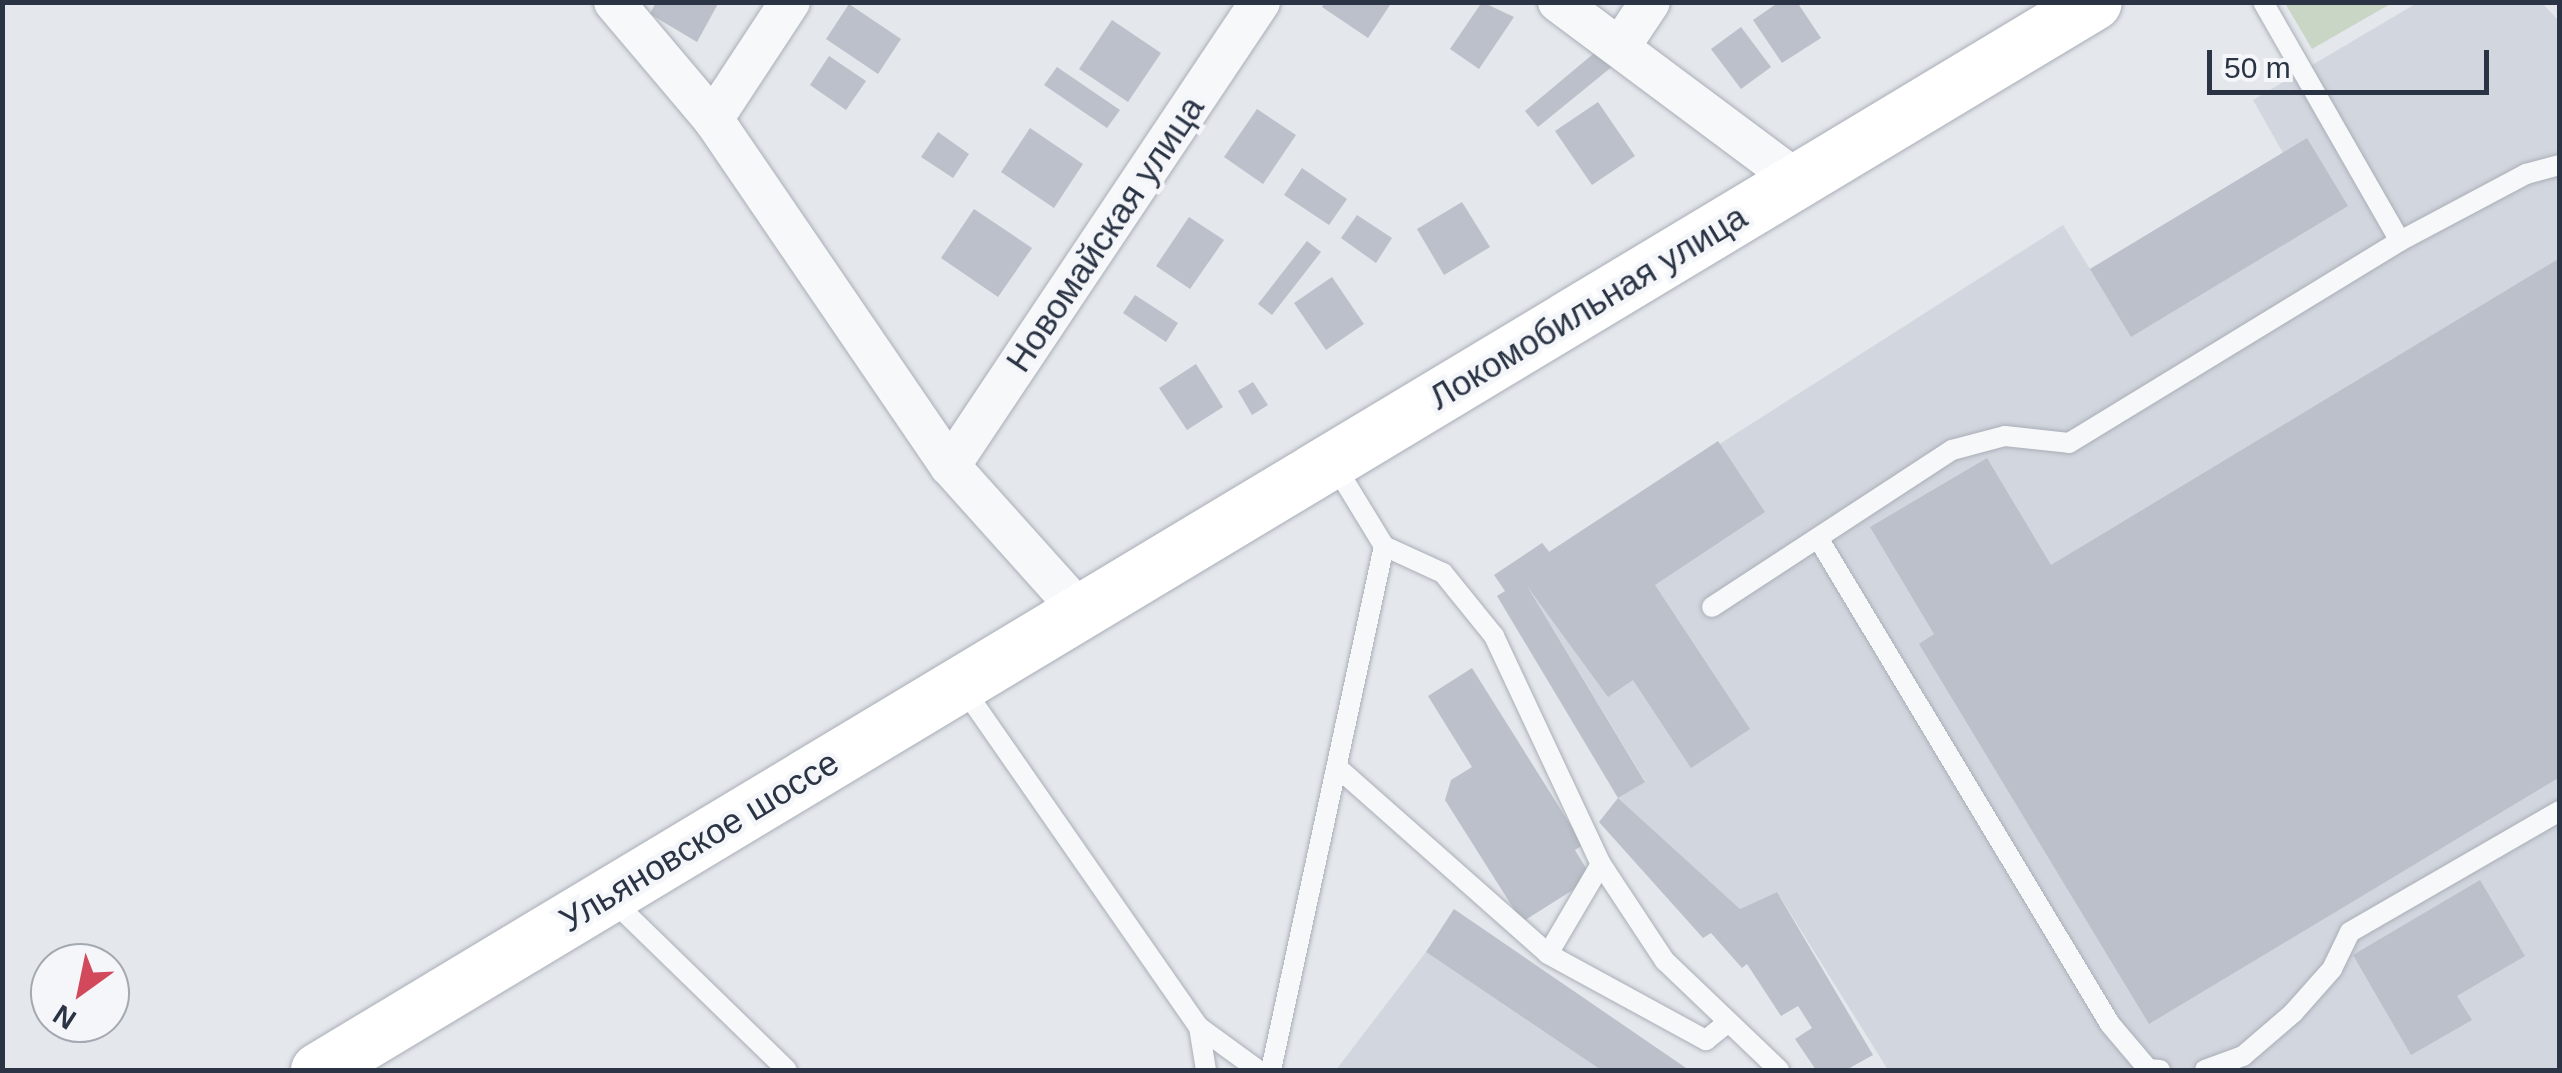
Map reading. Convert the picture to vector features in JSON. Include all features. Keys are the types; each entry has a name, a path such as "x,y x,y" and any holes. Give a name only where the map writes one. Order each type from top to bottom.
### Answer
{"main road":[{"name":"Локомобильная улица","path":"1080,611 2094,2"},
{"name":"Ульяновское шоссе","path":"318,1070 1080,611"}],"street":[{"path":"614,2 713,118 950,466 1080,611"},
{"path":"713,118 790,2"},
{"name":"Новомайская улица","path":"950,466 1260,2"},
{"path":"1558,2 1622,44 1798,181"},
{"path":"1622,44 1650,2"}],"lane":[{"path":"2263,2 2400,241"},
{"path":"1712,607 1952,450 2005,436 2068,443 2400,241 2526,174 2560,166"},
{"path":"1332,460 1384,546 1443,573 1494,636 1601,864 1665,961 1779,1070"},
{"path":"1818,538 2110,1024 2148,1069 2160,1070"},
{"path":"1271,1070 1384,546"},
{"path":"960,684 1199,1027 1258,1070"},
{"path":"1337,768 1548,954 1706,1040 1728,1022"},
{"path":"2205,1070 2243,1056 2293,1013 2332,969 2350,932 2560,811"},
{"path":"1548,954 1601,864"},
{"path":"608,896 787,1070"},
{"path":"1199,1027 1206,1070"}],"shaded area":[{"path":"2417,3 2542,3 2559,21 2559,1070 1888,1070 1777,892 1740,909 1618,798 1645,781 1524,581 1542,543 1550,552 2063,225 2090,269 2283,153 2253,100"},
{"path":"1426,952 1601,1070 1336,1070"}],"green space":[{"path":"2285,3 2392,3 2312,49"}],"building":[{"path":"656,2 719,2 697,42 650,14"},
{"path":"1325,2 1392,2 1368,38 1322,7"},
{"path":"1482,2 1514,17 1479,69 1450,49"},
{"path":"1779,2 1797,2 1821,38 1782,63 1753,20"},
{"path":"849,4 901,39 878,74 826,39"},
{"path":"1112,20 1161,53 1128,102 1079,69"},
{"path":"1741,27 1771,67 1741,89 1711,49"},
{"path":"1605,44 1619,61 1538,127 1525,111"},
{"path":"829,56 866,81 846,110 810,85"},
{"path":"1057,67 1120,110 1107,128 1044,85"},
{"path":"1598,102 1635,156 1592,185 1555,131"},
{"path":"1257,109 1296,135 1263,184 1224,157"},
{"path":"1030,128 1083,164 1054,208 1001,172"},
{"path":"938,132 969,154 953,178 921,157"},
{"path":"2307,138 2348,206 2131,337 2090,269"},
{"path":"1302,168 1347,199 1329,225 1284,195"},
{"path":"1462,202 1490,247 1444,275 1417,229"},
{"path":"974,209 1032,248 998,297 941,258"},
{"path":"1357,215 1392,238 1376,263 1341,238"},
{"path":"1189,217 1224,240 1190,289 1156,266"},
{"path":"1307,241 1321,252 1272,315 1258,304"},
{"path":"2560,258 2560,777 2149,1024 1919,644 1934,634 1870,527 1987,458 2051,565"},
{"path":"1332,277 1364,324 1326,350 1294,303"},
{"path":"1135,295 1178,323 1166,342 1123,313"},
{"path":"1196,364 1223,407 1187,430 1159,388"},
{"path":"1253,382 1268,405 1252,415 1238,391"},
{"path":"1718,441 1765,512 1655,585 1750,729 1691,768 1633,680 1608,697 1527,586 1645,782 1618,798 1497,596 1505,591 1494,575 1542,543 1549,552"},
{"path":"1472,668 1583,845 1575,850 1592,878 1522,922 1445,800 1451,780 1472,767 1428,696"},
{"path":"1618,798 1740,909 1777,892 1873,1055 1846,1070 1816,1070 1795,1039 1812,1028 1798,1006 1781,1016 1747,964 1742,968 1711,933 1703,938 1599,822"},
{"path":"2480,880 2525,956 2457,996 2472,1020 2411,1055 2353,955"},
{"path":"1454,909 1689,1070 1601,1070 1426,952"}]}
